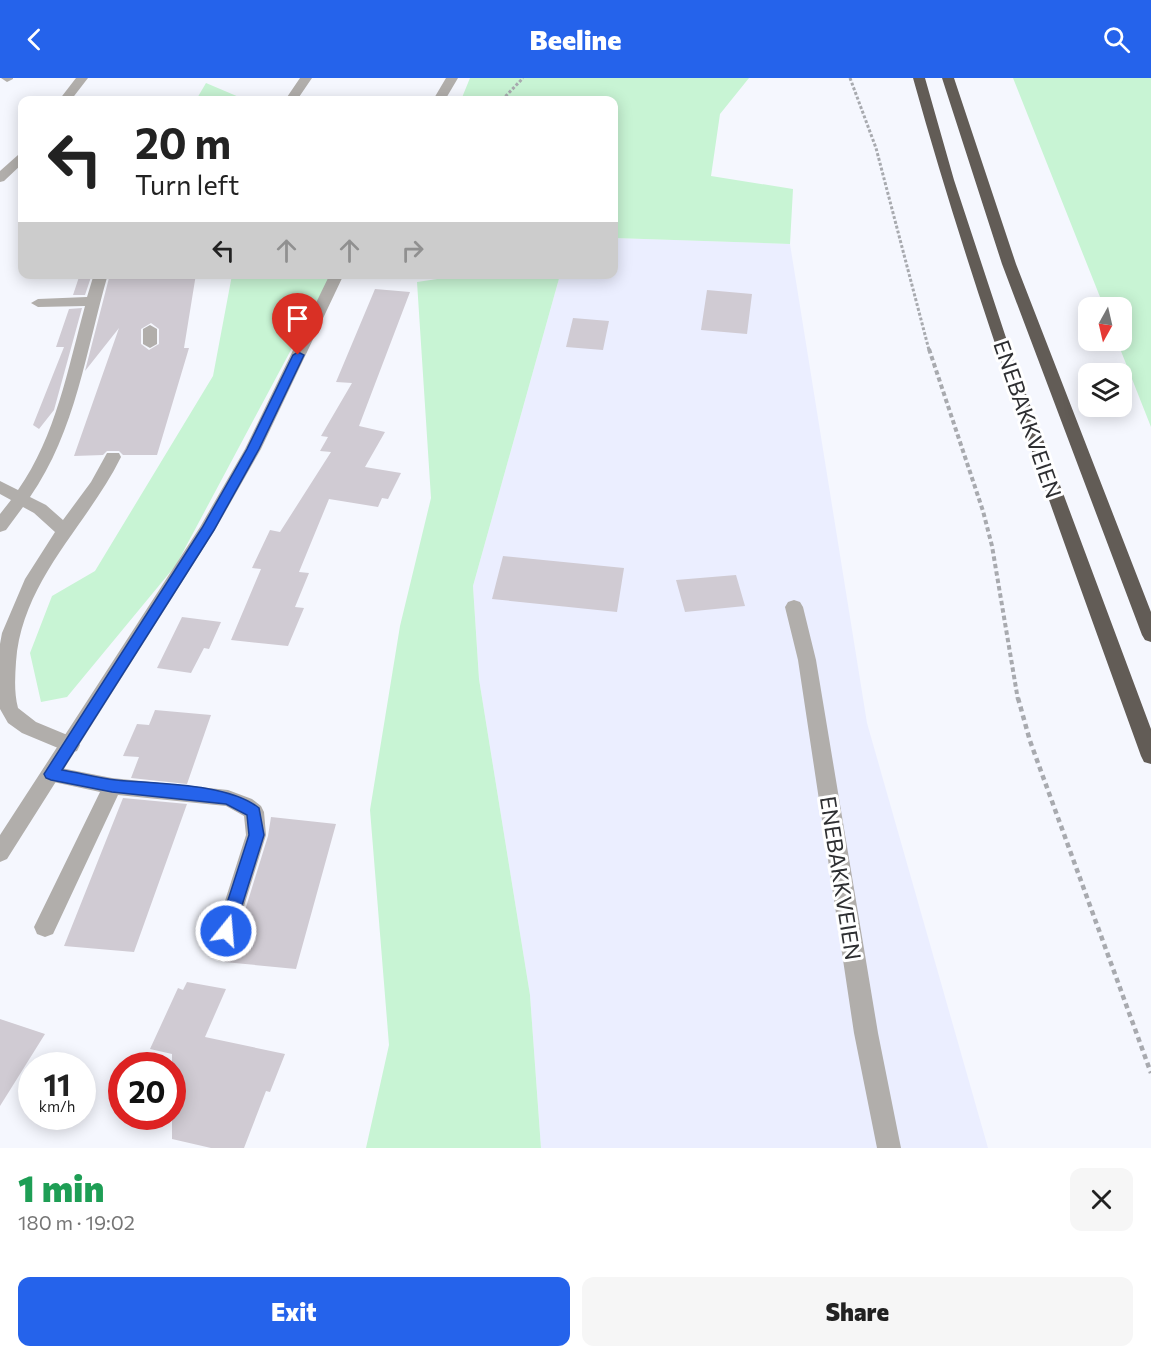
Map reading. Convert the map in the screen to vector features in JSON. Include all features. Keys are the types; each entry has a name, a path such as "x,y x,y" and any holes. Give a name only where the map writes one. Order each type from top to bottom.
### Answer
{"highway":[{"name":"ENEBAKKVEIEN","path":"919,78 945,171 1006,359 1151,756"},
{"name":"ENEBAKKVEIEN","path":"948,78 1013,275 1151,635"}],"street":[{"path":"68,96 82,78"},
{"path":"294,96 306,78"},
{"path":"442,96 452,78"},
{"path":"0,178 18,162"},
{"path":"0,526 43,463 52,441 74,380 100,279"},
{"path":"0,853 213,520 253,449 335,279"},
{"path":"38,303 93,301"},
{"path":"70,746 42,736 11,714 6,697 7,616 27,590 64,531 102,480 113,457"},
{"path":"0,487 40,509 64,531"},
{"name":"ENEBAKKVEIEN","path":"794,608 807,660 866,1033 889,1148"},
{"path":"51,774 112,786 228,798 245,805 254,812 256,835 220,951"},
{"path":"45,927 99,818 112,786"}],"path":[{"path":"506,96 523,78"},
{"path":"850,78 876,148 923,332 983,511 992,546 1014,685 1030,741 1151,1073"}],"shaded area":[{"path":"618,238 790,244 867,723 988,1148 541,1148 530,995 479,679 473,586 559,279 618,279"}],"green space":[{"path":"470,78 749,78 720,114 711,176 793,189 790,244 618,238 618,96 463,96"},
{"path":"1013,78 1151,78 1151,427 1132,379 1132,363 1126,363 1121,351 1132,351 1132,297 1100,297"},
{"path":"206,83 237,96 198,96"},
{"path":"231,279 329,279 176,565 67,697 41,702 30,653 52,596 95,571 213,376"},
{"path":"437,279 559,279 473,586 479,679 530,995 541,1148 366,1148 389,1045 370,810 400,626 431,498 417,282"}],"building":[{"path":"78,279 90,279 85,295 73,295"},
{"path":"109,279 195,279 184,348 189,348 157,455 123,455 119,451 107,451 103,455 74,456 119,328 85,371","holes":["151,323 159,329 159,344 149,350 141,344 141,329"]},
{"path":"375,289 410,292 359,426 385,432 365,467 401,473 388,499 382,498 378,507 329,499 299,572 309,573 295,607 304,608 288,646 231,640 261,569 252,568 270,530 280,532 331,452 320,451 328,437 321,436 352,383 336,382"},
{"path":"707,290 752,294 747,334 701,330"},
{"path":"82,308 54,410 39,429 33,425 64,347 56,347 69,309"},
{"path":"573,318 609,321 603,350 566,347"},
{"path":"503,556 624,568 617,612 492,599"},
{"path":"736,575 745,606 685,612 676,580"},
{"path":"182,617 221,622 209,649 204,648 191,673 157,668"},
{"path":"155,710 211,715 187,784 131,778 139,757 123,756 137,724 149,725"},
{"path":"123,798 187,804 134,952 64,946"},
{"path":"271,817 336,824 296,969 224,962 230,959 268,836"},
{"path":"187,982 226,989 205,1037 285,1054 270,1092 266,1091 244,1148 211,1148 172,1139 172,1130 186,1130 186,1052 163,1052 150,1049 178,988 183,990"},
{"path":"0,1019 45,1034 34,1052 18,1052 18,1077 0,1106"}],"route":[{"path":"226,931 256,835 254,812 245,805 228,798 112,786 51,774 207,530 253,449 298,355"}]}
